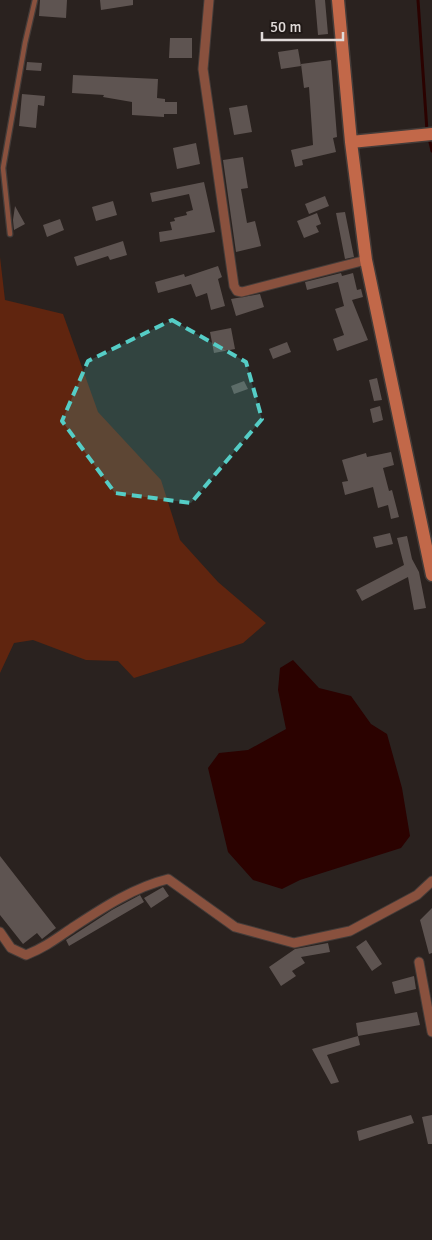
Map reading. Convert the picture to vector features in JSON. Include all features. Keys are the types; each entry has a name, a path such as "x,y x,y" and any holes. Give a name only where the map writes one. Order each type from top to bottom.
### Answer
{"main road":[{"path":"338,0 351,142 366,260 432,575"},
{"path":"351,142 427,134"}],"street":[{"path":"209,0 202,69 234,286 237,291 242,292 366,260"},
{"path":"0,932 11,948 26,955 46,948 76,926 145,885 168,879 235,926 294,944 350,931 417,895 432,880"},
{"path":"419,962 432,1032"}],"lane":[{"path":"10,234 3,168 35,0"}],"highlighted area":[{"path":"172,320 246,362 262,419 191,503 115,493 62,421 88,361"}],"shaded area":[{"path":"0,257 5,300 63,314 98,412 161,480 180,540 218,582 266,623 243,643 134,678 118,661 86,660 33,640 14,643 0,673"},
{"path":"293,660 319,688 351,696 371,724 387,734 402,788 410,836 401,848 300,880 282,889 253,880 228,852 208,768 219,753 248,750 286,729 278,690 280,668"}],"building":[{"path":"40,0 67,0 66,18 39,16"},
{"path":"100,0 133,0 133,5 101,10"},
{"path":"315,0 325,0 328,34 318,35"},
{"path":"170,38 192,38 192,58 169,58"},
{"path":"298,49 301,66 281,69 278,52"},
{"path":"331,60 337,137 333,138 336,152 302,160 303,165 295,167 291,150 313,145 309,87 304,88 301,64"},
{"path":"27,62 42,63 41,71 26,70"},
{"path":"73,75 158,79 157,98 165,99 165,102 177,102 177,114 164,114 164,117 132,115 132,102 103,97 104,95 72,93"},
{"path":"22,94 45,96 44,106 38,105 36,128 19,126"},
{"path":"247,105 252,132 234,135 229,108"},
{"path":"196,143 200,164 177,169 173,148"},
{"path":"243,157 248,188 241,189 247,223 255,221 261,246 236,252 223,160"},
{"path":"204,182 215,232 160,242 159,232 172,230 170,222 175,221 174,218 187,215 186,212 193,210 189,194 152,202 150,193"},
{"path":"325,196 329,206 309,214 305,204"},
{"path":"113,201 117,215 96,221 92,207"},
{"path":"15,206 25,224 14,230 13,220"},
{"path":"345,212 354,257 345,259 336,213"},
{"path":"317,213 321,224 316,226 319,232 304,238 297,221"},
{"path":"60,219 64,230 47,237 43,225"},
{"path":"123,241 127,255 110,260 108,256 77,266 74,257"},
{"path":"218,266 222,277 218,279 225,306 211,310 207,293 196,297 191,284 158,293 155,282 184,274 185,277"},
{"path":"341,273 342,276 353,273 357,290 361,289 363,297 352,300 368,340 337,351 333,339 344,335 335,309 344,306 338,282 307,290 305,282"},
{"path":"260,294 264,307 236,316 231,299"},
{"path":"231,328 235,349 214,353 210,332"},
{"path":"287,342 291,352 273,359 269,349"},
{"path":"377,378 382,400 374,401 369,380"},
{"path":"244,381 248,389 234,394 231,386"},
{"path":"380,406 383,420 373,423 370,409"},
{"path":"391,452 394,465 383,468 389,491 392,490 399,517 391,519 388,505 378,508 373,487 345,495 342,482 348,481 342,460 366,453 367,457"},
{"path":"390,533 393,544 376,548 373,537"},
{"path":"407,536 412,559 419,572 426,608 414,610 408,577 362,601 356,590 404,565 397,538"},
{"path":"0,856 56,928 42,939 37,933 23,944 0,915"},
{"path":"163,887 169,896 151,908 144,898"},
{"path":"140,895 144,902 69,946 66,940 112,910"},
{"path":"432,908 432,953 429,954 420,920"},
{"path":"366,940 382,964 372,971 356,947"},
{"path":"328,943 330,952 301,957 305,963 292,971 296,976 281,986 269,967 295,949"},
{"path":"414,976 416,989 395,994 392,982"},
{"path":"417,1012 420,1025 358,1036 356,1023"},
{"path":"358,1036 360,1045 327,1055 339,1082 331,1084 312,1049"},
{"path":"411,1115 414,1123 359,1141 357,1131"},
{"path":"432,1115 432,1144 428,1144 422,1117"}],"waterway":[{"path":"418,0 427,131"},
{"path":"429,138 432,151"}]}
